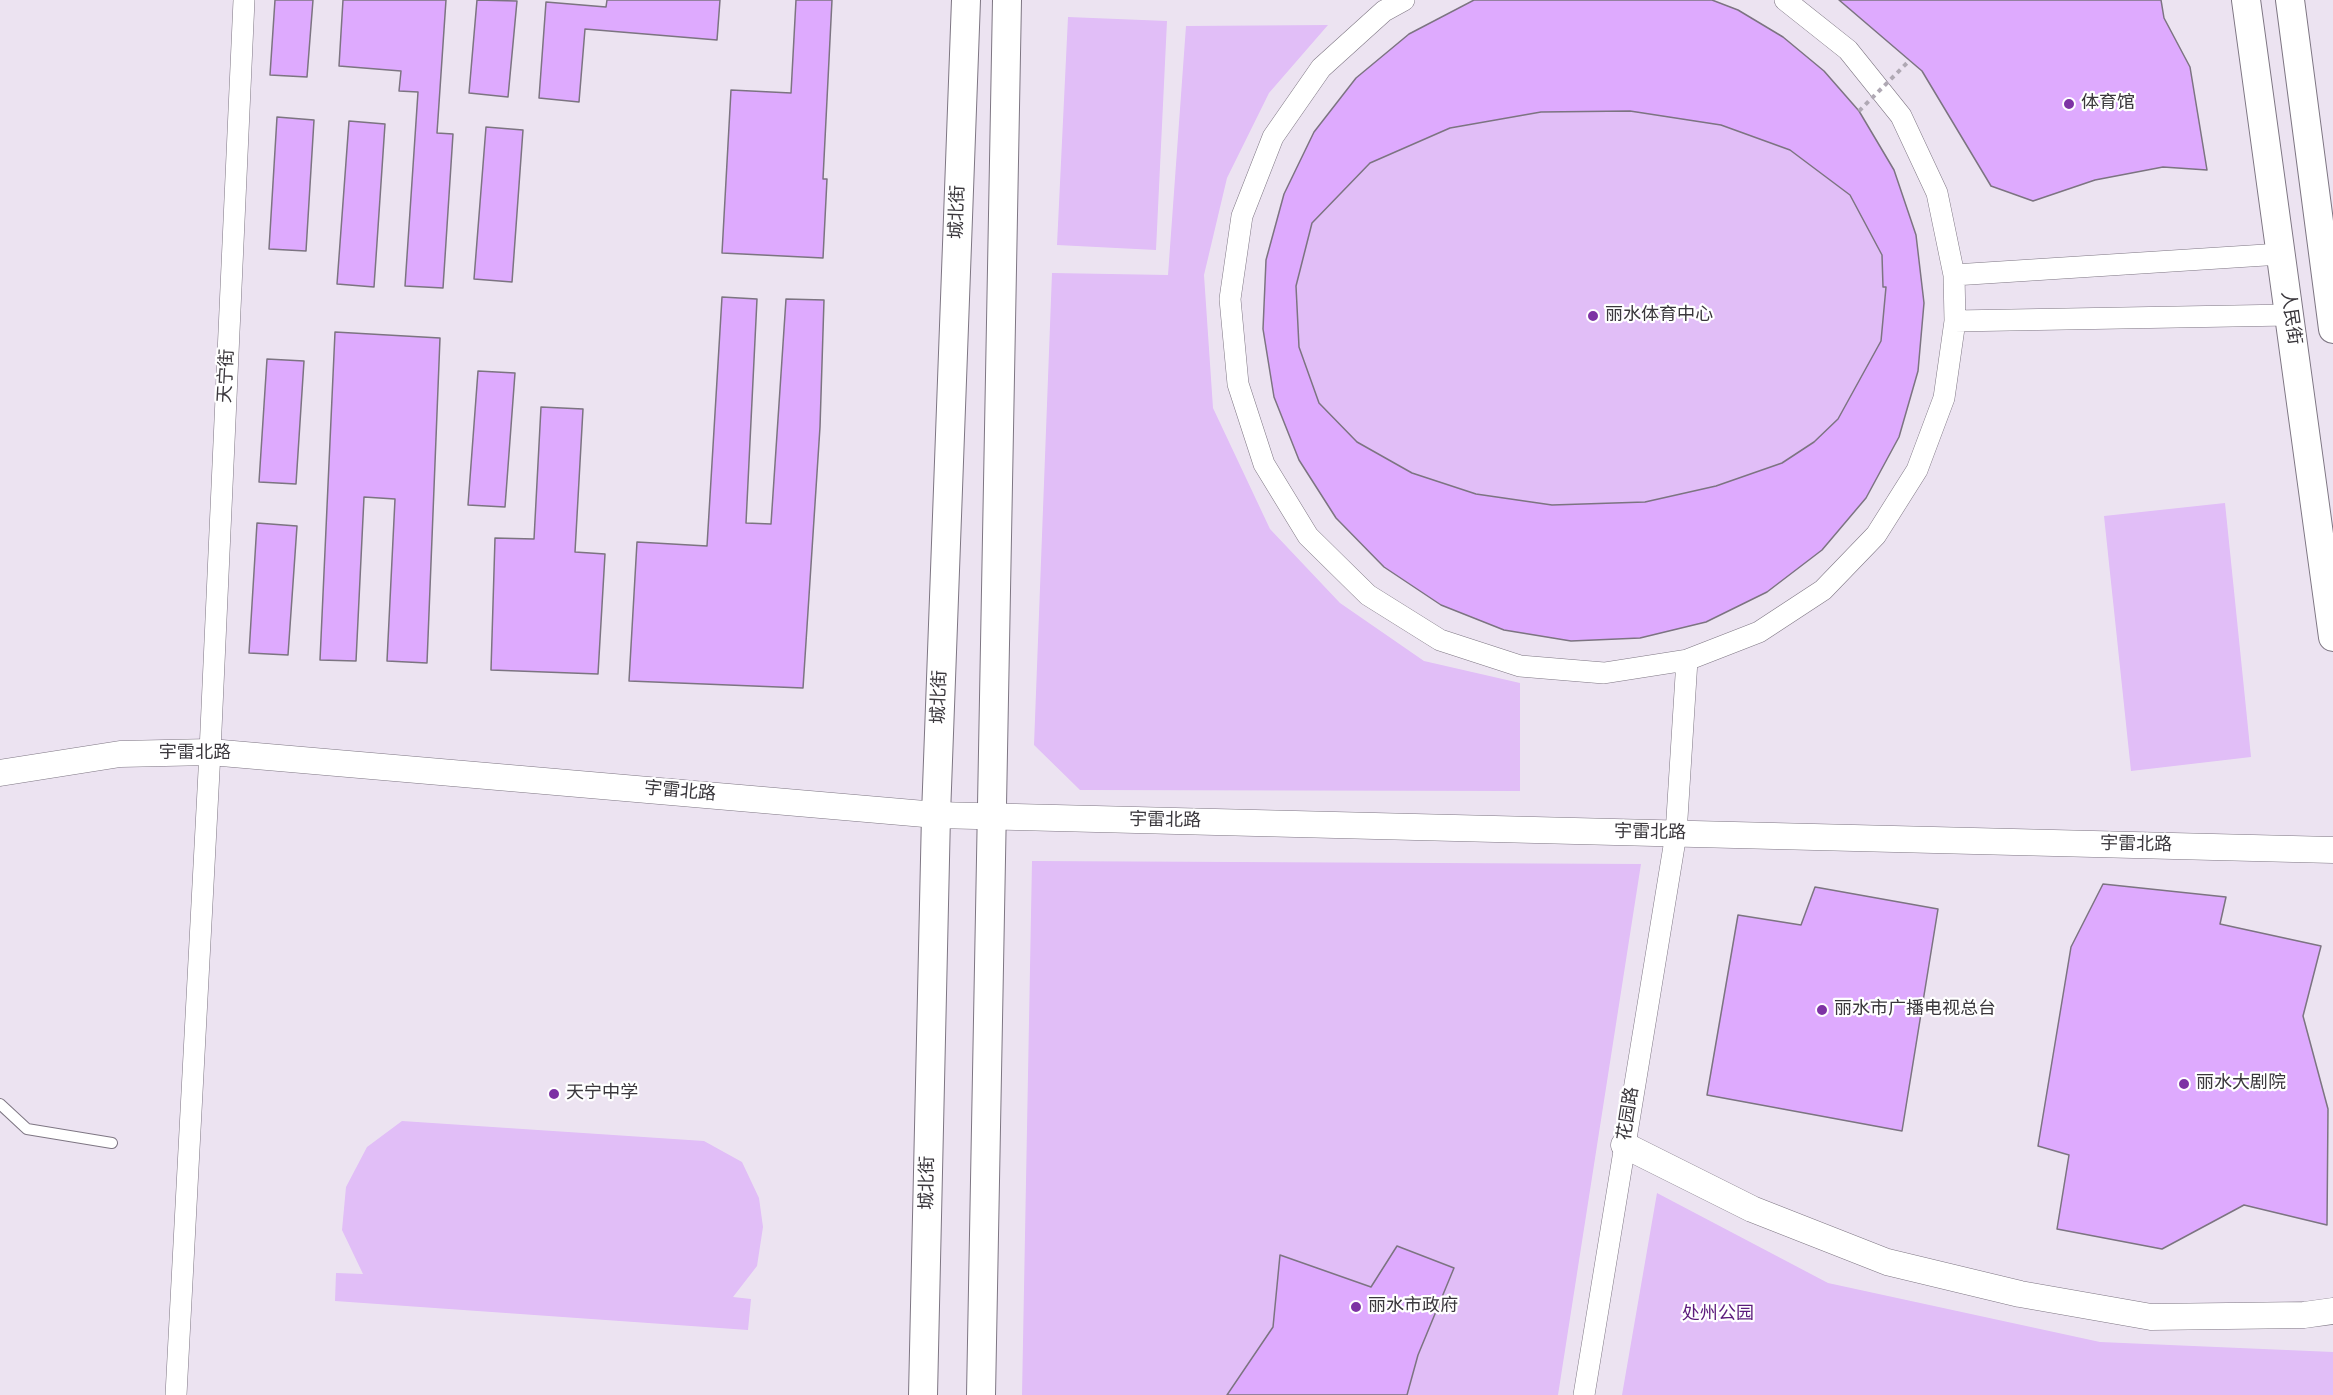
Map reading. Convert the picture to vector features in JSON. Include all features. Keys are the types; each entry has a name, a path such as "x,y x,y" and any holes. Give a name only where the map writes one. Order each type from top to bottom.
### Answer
{"main road":[{"name":"城北街","path":"923,1395 936,814 966,0"},
{"path":"981,1395 1007,0"},
{"name":"人民街","path":"2246,0 2333,637"},
{"path":"2290,0 2333,329"}],"street":[{"name":"天宁街","path":"176,1395 210,752 244,0"},
{"path":"1404,0 1384,11 1321,68 1273,137 1242,216 1230,299 1238,384 1264,464 1308,536 1368,595 1440,639 1520,666 1604,673 1687,660 1758,632 1823,590 1876,535 1917,470 1944,398 1955,321 1954,275 1936,193 1901,116 1848,50 1785,0"},
{"path":"1954,275 2281,254"},
{"path":"1955,321 2289,315"},
{"name":"花园路","path":"1584,1395 1676,834 1687,660"},
{"name":"宇雷北路","path":"0,773 120,754 210,752 993,817 2333,850"},
{"path":"1624,1145 1752,1209 1887,1262 2020,1294 2151,1317 2304,1315 2333,1311"}],"lane":[{"path":"0,1104 27,1129 112,1143"}],"path":[{"path":"1859,111 1910,60"}],"green space":[{"name":"丽水体育中心","path":"1594,-16 1626,-15 1658,-10 1720,9 1749,22 1776,39 1826,80 1867,130 1884,157 1897,186 1916,248 1921,280 1921,344 1916,376 1897,438 1884,467 1867,494 1826,544 1776,585 1749,602 1720,615 1658,634 1626,639 1594,640 1562,639 1530,634 1468,615 1439,602 1412,585 1362,544 1321,494 1304,467 1291,438 1272,376 1267,344 1266,312 1267,280 1272,248 1291,186 1304,157 1321,130 1362,80 1412,39 1439,22 1468,9 1530,-10 1562,-15"},
{"path":"1068,17 1167,21 1156,250 1057,245"},
{"path":"1328,25 1269,93 1227,178 1204,275 1213,408 1270,529 1340,603 1424,661 1520,683 1520,791 1080,790 1034,745 1052,273 1168,275 1186,26"},
{"path":"2225,503 2251,757 2131,771 2104,516"},
{"path":"1032,861 1641,864 1558,1395 1022,1395"},
{"path":"402,1121 704,1141 742,1162 759,1198 763,1227 757,1266 733,1297 751,1299 748,1330 335,1301 336,1273 363,1274 342,1230 346,1187 367,1147"},
{"name":"处州公园","path":"1657,1193 1828,1283 2100,1342 2333,1352 2333,1395 1622,1395"}],"building":[{"path":"275,0 313,0 307,77 270,75"},
{"path":"343,0 446,0 437,133 453,134 443,288 405,286 418,92 399,91 401,71 339,66"},
{"path":"477,0 517,1 508,97 469,93"},
{"path":"607,0 720,0 717,40 585,29 579,102 539,98 546,2 606,7"},
{"path":"796,0 832,0 823,179 827,179 823,258 722,253 731,90 791,93"},
{"path":"1474,0 1712,0 1738,10 1783,37 1824,71 1859,111 1894,170 1916,235 1924,303 1918,371 1899,437 1866,498 1822,550 1767,592 1706,622 1640,638 1571,641 1504,630 1441,605 1384,567 1336,518 1299,460 1274,397 1263,329 1266,260 1284,194 1314,132 1356,78 1409,34","holes":["1630,111 1721,125 1790,150 1850,195 1882,255 1883,287 1886,287 1881,341 1838,419 1814,442 1782,463 1716,486 1645,502 1552,505 1476,494 1412,473 1357,442 1319,403 1299,347 1296,286 1312,223 1370,163 1450,128 1541,112"]},
{"name":"体育馆","path":"1839,0 2161,0 2164,18 2190,67 2207,170 2163,167 2095,180 2033,201 1991,186 1922,71"},
{"path":"277,117 314,120 306,251 269,249"},
{"path":"349,121 385,124 374,287 337,284"},
{"path":"486,127 523,130 512,282 474,279"},
{"path":"722,297 757,299 746,523 771,524 786,299 824,300 820,427 803,688 629,681 637,542 707,546"},
{"path":"335,332 440,338 427,663 387,661 395,499 364,497 356,661 320,660"},
{"path":"267,359 304,361 296,484 259,482"},
{"path":"478,371 515,373 505,507 468,505"},
{"path":"541,407 583,409 575,552 605,554 598,674 491,670 495,538 534,539"},
{"path":"257,523 297,526 288,655 249,653"},
{"name":"丽水大剧院","path":"2103,884 2226,897 2220,924 2321,946 2303,1016 2328,1109 2327,1225 2244,1205 2162,1249 2057,1229 2069,1155 2038,1146 2071,947"},
{"name":"丽水市广播电视总台","path":"1815,887 1938,909 1902,1131 1707,1095 1738,915 1801,925"},
{"name":"丽水市政府","path":"1397,1246 1454,1268 1418,1355 1407,1395 1227,1395 1273,1327 1280,1255 1371,1287"}],"place":[{"name":"体育馆","path":"2069,104"},
{"name":"丽水体育中心","path":"1593,316"},
{"name":"丽水市广播电视总台","path":"1822,1010"},
{"name":"丽水大剧院","path":"2184,1084"},
{"name":"天宁中学","path":"554,1094"},
{"name":"丽水市政府","path":"1356,1307"}]}
